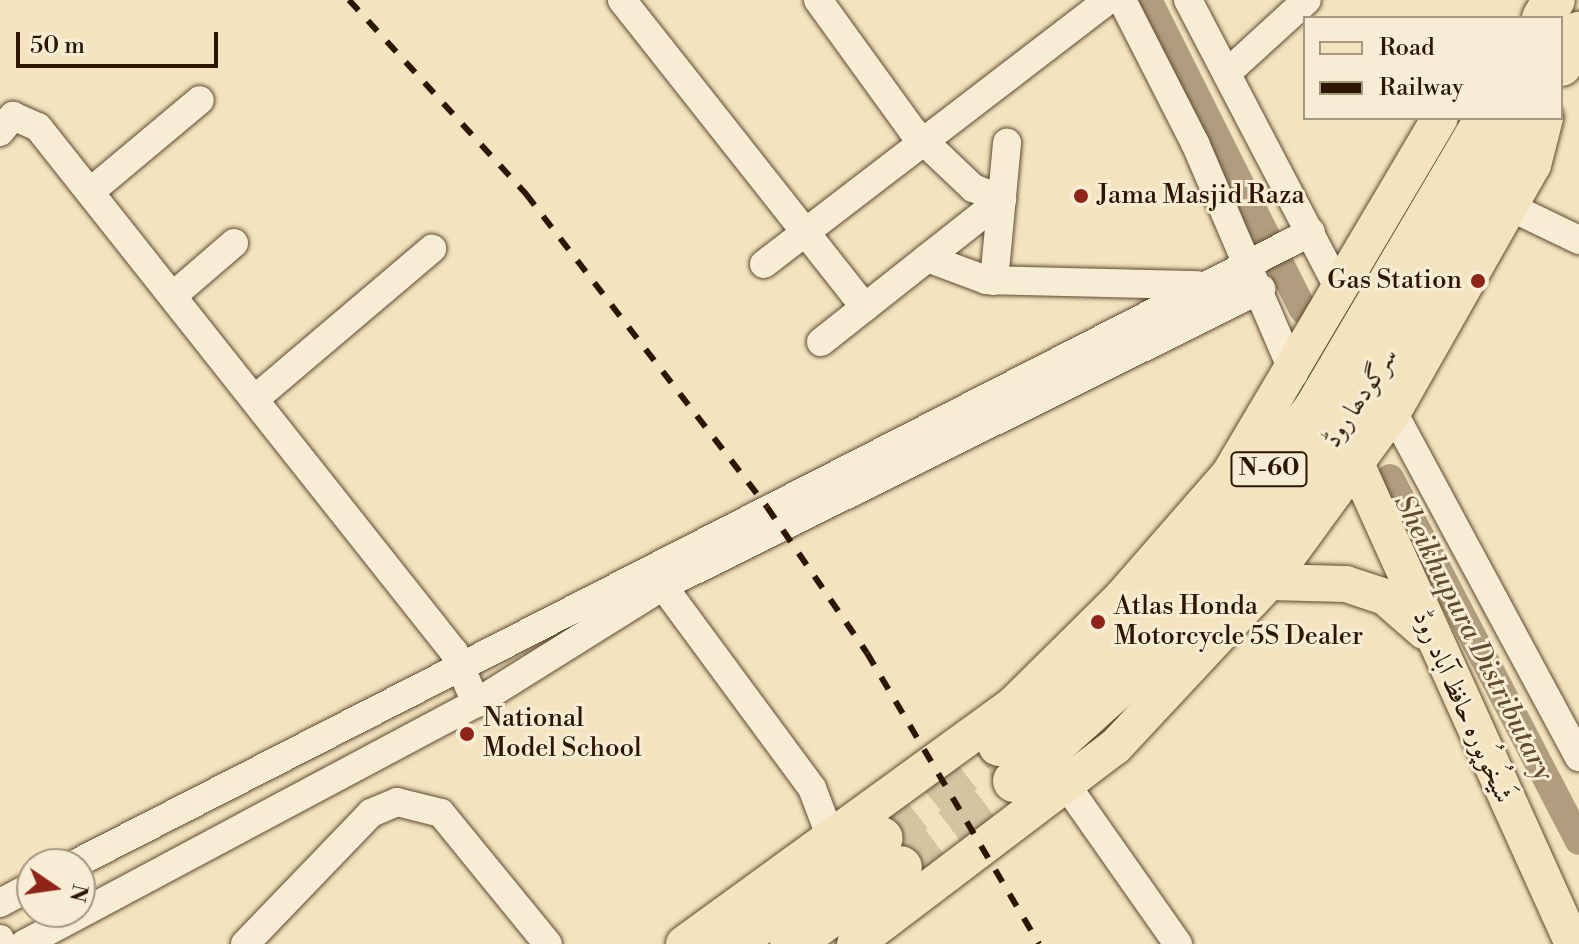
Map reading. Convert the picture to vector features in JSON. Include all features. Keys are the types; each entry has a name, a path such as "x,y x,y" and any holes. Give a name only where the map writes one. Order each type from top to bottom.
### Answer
{"highway":[{"path":"1563,61 1579,33"},
{"name":"سرگودھا روڈ","path":"1485,120 1314,410 1234,516 1104,652 1007,763 1175,636 1333,444 1528,120"},
{"path":"731,944 891,852 791,944"}],"main road":[{"path":"684,944 1012,706 1122,597 1230,473 1294,374 1439,120"},
{"path":"855,944 1067,786 1204,659 1269,582 1357,466 1393,412 1533,165 1544,120"},
{"name":"شَيخُوپُورہ حافظ آباد روڈ","path":"1357,466 1431,636 1573,944"},
{"path":"1269,582 1346,584 1385,597 1431,636"}],"street":[{"path":"622,0 865,308"},
{"path":"818,0 926,140 973,188 1002,199"},
{"path":"764,264 1108,0"},
{"path":"1122,0 1261,289 1294,374"},
{"path":"1188,0 1340,291"},
{"path":"1227,73 1307,0"},
{"path":"90,192 200,100"},
{"path":"0,132 13,116 28,118 90,192 175,294 460,663 476,703"},
{"path":"994,281 1007,143"},
{"path":"821,342 1002,199"},
{"path":"1508,206 1579,240"},
{"path":"96,853 460,663 1311,232"},
{"path":"175,294 234,243"},
{"path":"256,398 432,249"},
{"path":"927,258 955,274 1064,287 1214,282"},
{"path":"24,944 476,703 663,586 1261,289"},
{"path":"1393,412 1579,757"},
{"path":"663,586 812,788 831,838"},
{"path":"1067,786 1178,944"},
{"path":"245,944 371,813 397,802 441,813 548,944"}],"waterway":[{"name":"Sheikhupura Distributary","path":"1148,0 1303,309"},
{"name":"Sheikhupura Distributary","path":"1390,478 1579,841"}],"tunnel":[{"path":"882,838 999,745"},
{"path":"901,867 1014,781"}],"railway":[{"path":"349,0 526,194 767,507 867,653 1039,944"}],"place":[{"name":"Jama Masjid Raza","path":"1081,196"},
{"name":"Gas Station","path":"1478,281"},
{"name":"Atlas Honda Motorcycle 5S Dealer","path":"1098,622"},
{"name":"National Model School","path":"467,734"}]}
